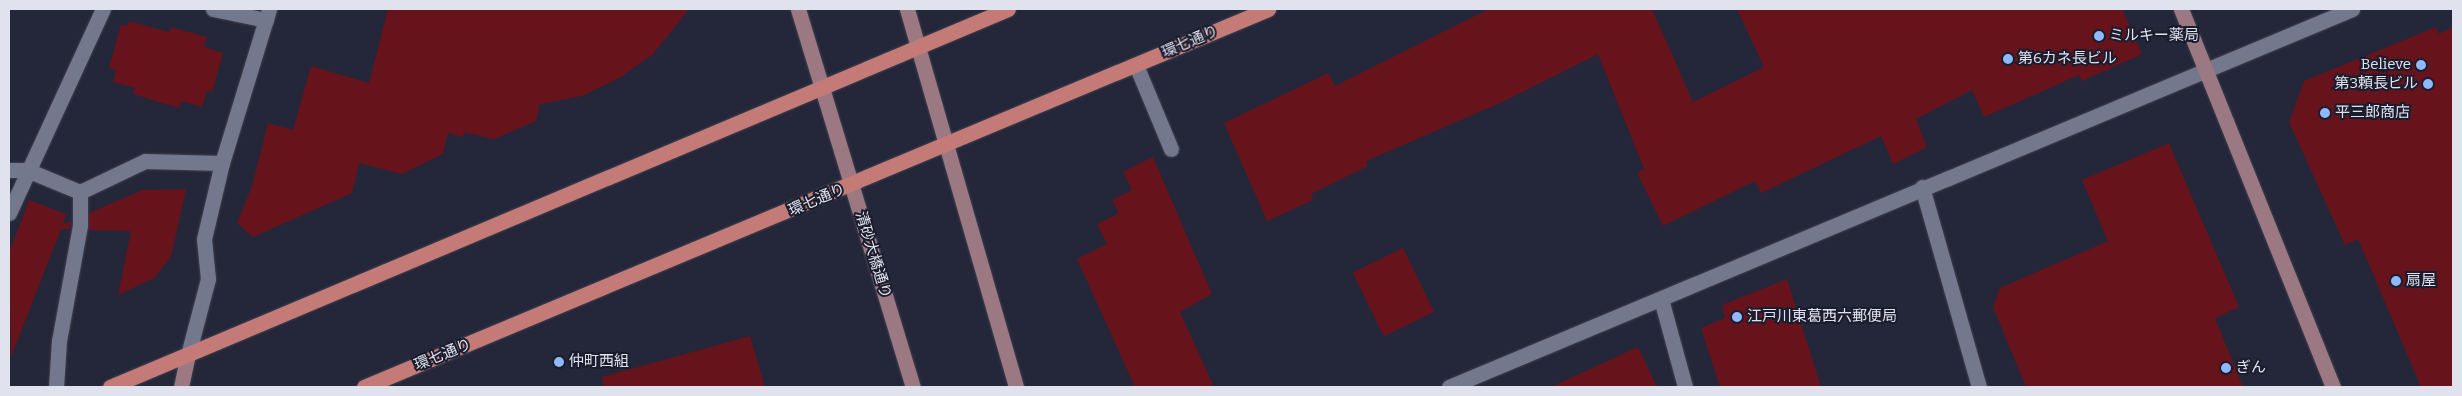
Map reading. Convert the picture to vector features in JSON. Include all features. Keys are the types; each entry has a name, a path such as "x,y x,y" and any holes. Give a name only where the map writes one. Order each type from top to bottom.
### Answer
{"main road":[{"name":"清砂大橋通り","path":"798,9 913,387"},
{"path":"907,9 1016,387"},
{"path":"110,387 1008,9"},
{"name":"環七通り","path":"368,386 852,185 1268,9"},
{"path":"2182,9 2333,387"},
{"path":"181,387 188,355"}],"street":[{"path":"9,213 26,170 103,9"},
{"path":"188,355 208,279 204,239 222,163 267,14 212,9"},
{"path":"1448,387 1661,299 1922,187 2352,9"},
{"path":"1136,65 1171,149"},
{"path":"9,170 26,170 80,192 144,161 222,163"},
{"path":"1922,187 1979,387"},
{"path":"56,387 59,341 80,226 80,192"},
{"path":"1661,299 1685,387"}],"building":[{"path":"388,9 689,9 653,54 621,77 582,96 540,104 536,121 494,139 464,132 463,137 448,133 443,154 402,174 359,163 352,193 253,237 237,223 252,186 268,123 293,130 311,66 369,83"},
{"path":"1489,9 1652,9 1693,102 1764,67 1737,9 2122,9 2142,54 2082,81 2079,75 1984,117 1972,90 1916,119 1927,147 1893,164 1881,136 1761,193 1755,181 1663,226 1637,173 1644,169 1598,54 1500,103 1366,161 1368,166 1311,194 1313,200 1267,221 1224,123 1328,73 1335,86"},
{"path":"129,21 169,32 171,27 207,37 204,47 223,53 212,92 207,91 202,107 181,101 179,108 133,94 135,88 113,82 116,70 109,68 121,24 128,26"},
{"path":"2436,27 2439,34 2453,27 2453,387 2421,387 2358,239 2345,245 2289,122 2304,81"},
{"path":"2169,143 2239,307 2215,318 2243,387 2026,387 1993,307 2000,288 2108,241 2082,180"},
{"path":"1153,157 1212,294 1180,312 1214,387 1135,387 1077,259 1107,244 1097,224 1119,213 1112,200 1132,190 1123,172"},
{"path":"186,189 171,257 154,278 118,295 131,231 89,230 89,213 142,190"},
{"path":"29,200 66,214 63,224 71,221 71,225 70,229 61,229 11,357 9,253"},
{"path":"1403,248 1434,312 1384,336 1353,273"},
{"path":"1787,279 1821,387 1720,387 1701,328 1725,318 1722,305"},
{"path":"750,336 765,387 603,387 602,377"},
{"path":"1638,347 1657,387 1551,387"}],"place":[{"name":"ミルキー薬局","path":"2099,36"},
{"name":"第6カネ長ビル","path":"2008,59"},
{"name":"Believe","path":"2421,65"},
{"name":"第3頼長ビル","path":"2428,84"},
{"name":"平三郎商店","path":"2325,113"},
{"name":"扇屋","path":"2396,281"},
{"name":"江戸川東葛西六郵便局","path":"1737,317"},
{"name":"仲町西組","path":"559,362"},
{"name":"ぎん","path":"2226,368"}]}
